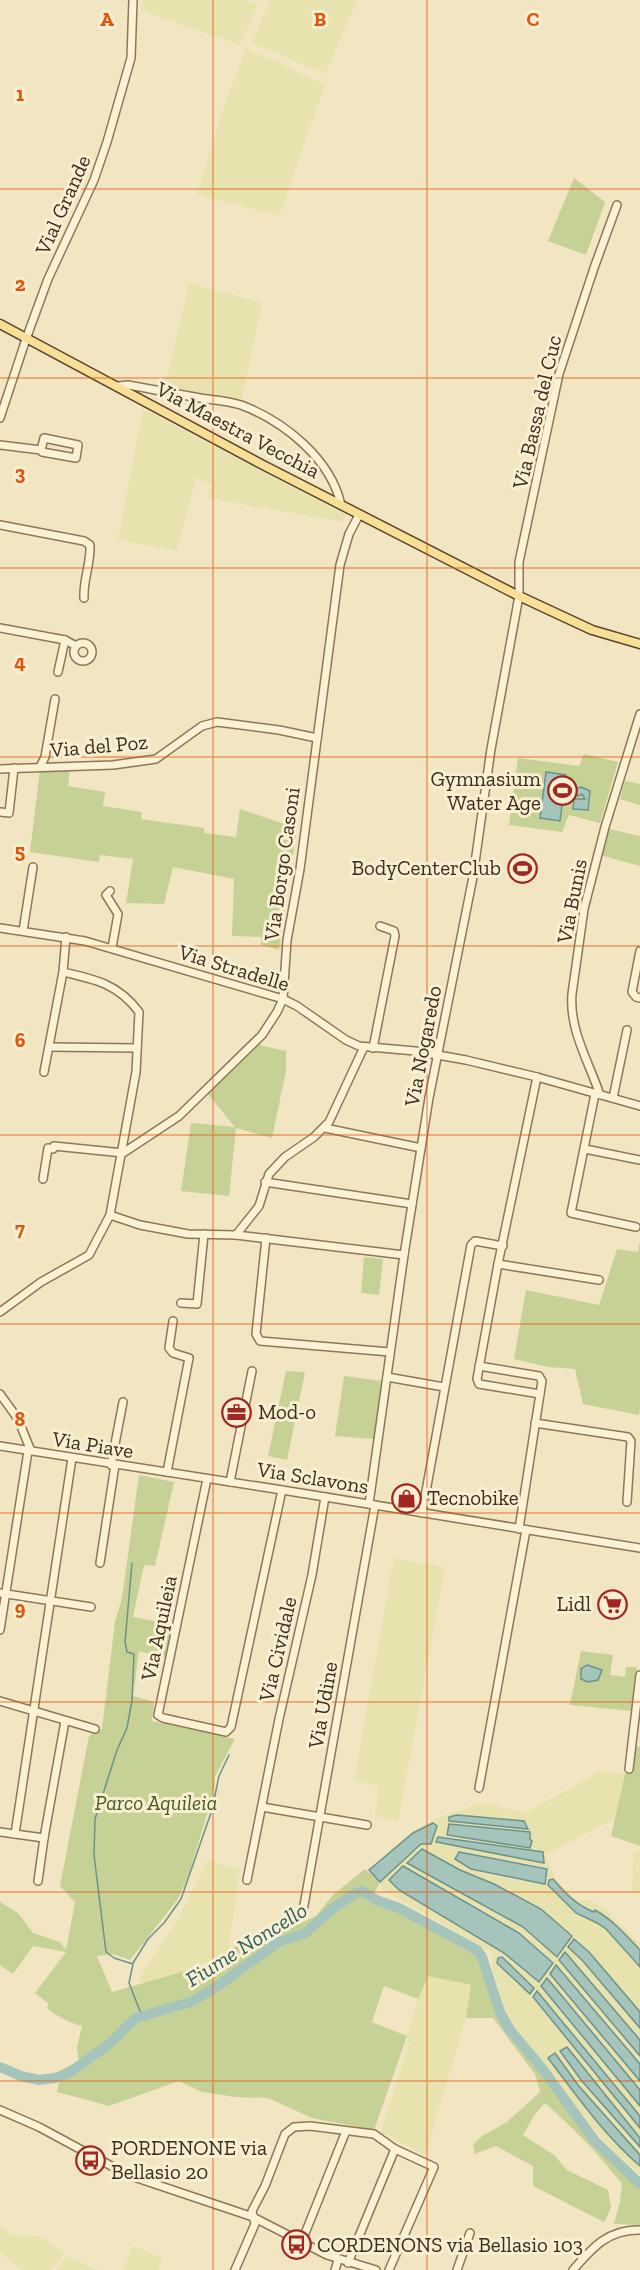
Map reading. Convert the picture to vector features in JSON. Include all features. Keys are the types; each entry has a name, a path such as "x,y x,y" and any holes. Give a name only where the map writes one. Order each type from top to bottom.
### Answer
{"main road":[{"name":"Via Maestra Vecchia","path":"0,324 359,515 519,596 592,630 640,644"}],"street":[{"name":"Vial Grande","path":"0,418 3,400 48,279 94,180 107,142 130,58 133,0"},
{"name":"Via Bassa del Cuc","path":"519,596 519,562 559,374 617,205"},
{"name":"Via Maestra Vecchia","path":"118,387 128,385 239,405 258,413 298,439 315,456 338,490 341,505"},
{"path":"0,445 41,450 49,454 76,458 78,445 44,438 41,450"},
{"name":"Via Borgo Casoni","path":"123,1153 179,1116 251,1047 262,1035 283,999 287,940 300,869 340,565 349,534 359,515"},
{"path":"0,525 90,545 83,588 84,598"},
{"name":"Via Nogaredo","path":"372,1505 390,1352 421,1148 473,877 490,749 519,596"},
{"path":"0,628 65,640 76,646"},
{"path":"58,672 65,640"},
{"path":"40,767 45,757 55,699"},
{"name":"Via Bunis","path":"598,1094 578,1038 571,1007 584,909 604,827 640,714"},
{"name":"Via del Poz","path":"0,770 113,765 156,759 202,726 217,722 279,730 317,738"},
{"path":"632,741 640,744"},
{"path":"0,812 9,813 14,768"},
{"path":"23,931 33,867"},
{"path":"110,891 106,895 118,914 112,948"},
{"path":"373,1048 395,936 394,931 380,927"},
{"name":"Via Stradelle","path":"0,928 66,937 112,948 283,999 346,1040 364,1047 438,1054 537,1077 640,1106"},
{"path":"44,1072 63,972 66,937"},
{"path":"640,951 632,992 636,998 640,998"},
{"path":"0,1312 41,1282 89,1255 111,1215 123,1153 136,1072 139,1012 134,1005 99,980 63,972"},
{"path":"613,1098 627,1030"},
{"path":"50,1047 137,1048"},
{"path":"236,1235 259,1206 269,1174 285,1157 325,1128 364,1047"},
{"path":"537,1077 498,1264 477,1379 479,1384 540,1394"},
{"path":"598,1094 571,1213 636,1227"},
{"path":"325,1128 421,1148"},
{"path":"43,1179 48,1148 53,1149 54,1146 123,1153"},
{"path":"585,1149 640,1160"},
{"path":"265,1182 412,1204"},
{"path":"111,1215 140,1225 188,1234 236,1235 404,1255"},
{"path":"181,1303 197,1304 204,1234"},
{"path":"266,1238 256,1335 260,1341 390,1352"},
{"path":"422,1513 471,1245 475,1241 503,1246"},
{"path":"498,1264 599,1280"},
{"path":"167,1472 189,1358 173,1353 169,1348 173,1321"},
{"path":"479,1366 539,1376 542,1381 522,1529 479,1788"},
{"path":"230,1482 252,1371"},
{"path":"387,1377 444,1387"},
{"path":"0,1394 18,1419 30,1451 3,1593 0,1630"},
{"path":"100,1563 123,1402"},
{"path":"535,1422 628,1437 631,1441 627,1502"},
{"name":"Via Piave","path":"0,1446 194,1477"},
{"path":"15,1834 72,1458"},
{"name":"Via Sclavons","path":"194,1477 640,1548"},
{"name":"Via Aquileia","path":"207,1479 158,1715 226,1732 231,1727 282,1490"},
{"name":"Via Cividale","path":"247,1880 312,1575 325,1497"},
{"name":"Via Udine","path":"303,1911 372,1505"},
{"path":"3,1593 91,1607"},
{"path":"628,1769 640,1675"},
{"path":"0,1701 95,1730"},
{"path":"38,1881 65,1721"},
{"path":"262,1807 367,1825"},
{"path":"0,1832 44,1838"},
{"path":"0,2110 39,2127 128,2175 253,2217 338,2260 376,2270"},
{"path":"235,2270 255,2224 252,2211 262,2193 285,2134 294,2127 310,2126 374,2133 395,2148 434,2167 389,2270"},
{"path":"302,2241 346,2131"},
{"path":"348,2263 395,2148"},
{"path":"573,2270 594,2245 607,2236 628,2229 640,2230"},
{"path":"457,2270 470,2233"},
{"path":"335,2270 338,2260"}],"shaded area":[{"path":"143,0 245,0 258,5 240,45 141,10"},
{"path":"270,0 357,0 325,74 252,43"},
{"path":"246,48 325,85 279,216 197,195 222,112"},
{"path":"189,283 262,303 239,405 164,392"},
{"path":"143,409 346,515 343,522 208,498 212,485 196,477 177,551 118,540"},
{"path":"394,1558 445,1568 398,1822 377,1817 375,1814 379,1786 354,1781"},
{"path":"601,1771 625,1774 615,1819 545,1855 555,1877 566,1891 579,1901 590,1900 603,1908 640,1943 640,2175 596,2132 508,2019 492,1968 491,1952 382,1889 380,1882 369,1870 415,1829 435,1819 482,1803 520,1811 523,1814"},
{"path":"640,1849 640,1893 632,1890 633,1852"},
{"path":"208,1861 240,1870 227,1959 143,1983 138,1980 175,1924"},
{"path":"428,1976 472,1985 466,2018 425,2155 381,2132 409,2044 407,2036 418,1999"},
{"path":"0,2224 11,2235 39,2236 65,2253 50,2270 22,2270 0,2252"},
{"path":"133,2246 163,2258 158,2270 123,2270"},
{"path":"67,2256 98,2270 56,2270"}],"green space":[{"path":"574,178 605,202 586,255 548,241"},
{"name":"Gymnasium Water Age","path":"584,754 618,762 600,823 569,815 562,832 509,825 518,758 579,766"},
{"path":"40,769 70,769 68,786 105,792 103,806 142,812 141,819 204,828 204,833 236,837 240,809 297,828 279,950 261,945 261,937 232,936 234,879 173,867 164,904 126,903 133,859 100,855 99,862 30,852"},
{"path":"625,781 640,784 640,805 620,799"},
{"path":"609,829 640,836 640,866 600,855"},
{"path":"259,1045 286,1051 286,1071 272,1138 236,1128 229,1196 181,1191 191,1123 235,1127 207,1093"},
{"path":"640,1241 639,1415 583,1404 575,1369 548,1367 514,1359 526,1290 599,1305 617,1249 638,1252"},
{"path":"364,1257 383,1259 379,1295 361,1293"},
{"path":"286,1371 305,1372 287,1460 268,1456"},
{"path":"344,1376 382,1381 374,1439 335,1436"},
{"name":"Parco Aquileia","path":"139,1475 174,1482 155,1566 144,1565 133,1617 171,1624 166,1658 139,1651 133,1696 154,1702 152,1721 235,1739 215,1776 215,1786 208,1811 189,1874 178,1899 130,1960 113,1954 97,1956 112,1992 227,1959 237,1943 284,1931 316,1916 333,1895 365,1869 380,1882 372,1897 399,1908 477,1950 482,1957 500,2012 510,2030 541,2067 595,2141 640,2184 640,2225 614,2224 622,2184 566,2122 545,2103 535,2114 523,2135 554,2155 567,2170 608,2190 611,2208 604,2222 533,2186 533,2166 496,2146 475,2154 473,2145 482,2136 507,2122 540,2092 535,2074 493,2018 466,2018 471,1985 428,1976 418,1999 384,1986 372,2022 407,2036 374,2130 312,2118 268,2098 236,2097 202,2092 179,2081 109,2106 57,2092 61,2070 79,2061 77,2048 82,2026 55,2014 47,2008 49,2004 35,1993 66,1952 33,1946 13,1974 0,1965 0,1902 18,1913 33,1933 60,1942 66,1950 75,1902 60,1886 89,1736 102,1729 115,1622 122,1598"},
{"path":"581,1651 613,1655 610,1675 625,1677 626,1667 637,1667 632,1711 570,1705"},
{"path":"634,1746 640,1747 640,1846 611,1836 625,1774 632,1772"}],"water":[{"path":"546,772 566,775 560,821 540,818"},
{"path":"581,787 590,791 588,810 573,809 574,799 585,799 582,794 576,795 576,789"},
{"path":"587,1665 602,1670 598,1680 588,1682 581,1679 581,1669"},
{"path":"457,1815 524,1821 528,1829 449,1821 449,1817"},
{"path":"433,1823 437,1826 431,1844 421,1844 380,1882 369,1870 413,1833"},
{"path":"449,1824 530,1832 532,1841 530,1848 447,1835"},
{"path":"438,1837 543,1852 544,1863 436,1842"},
{"path":"422,1849 541,1909 572,1936 557,1957 523,1927 407,1863"},
{"path":"459,1852 547,1869 545,1884 471,1869 455,1859"},
{"path":"403,1866 519,1933 553,1963 539,1982 504,1953 399,1890 389,1880"},
{"path":"553,1879 576,1902 602,1914 624,1933 640,1950 640,1967 606,1929 576,1913 548,1885 549,1880"},
{"path":"574,1939 589,1952 640,2012 640,2028 582,1960 568,1947"},
{"path":"565,1952 640,2040 640,2056 559,1960"},
{"path":"502,1957 534,1988 530,1994 497,1963 498,1958"},
{"path":"556,1965 640,2064 640,2081 550,1974"},
{"path":"547,1978 640,2090 640,2106 541,1986"},
{"path":"537,1991 640,2116 640,2128 533,1997"},
{"path":"567,2047 640,2138 640,2147 581,2080 560,2051"},
{"path":"555,2053 578,2085 640,2155 640,2166 580,2101 548,2058"}],"waterway":[{"path":"132,1563 125,1642 127,1652 134,1654 132,1700 127,1728 117,1750 95,1819 94,1855 106,1952 114,1958 133,1964 129,1983 142,2016"},
{"path":"133,1963 148,1939 164,1923 181,1899 212,1810 219,1776 229,1755"},
{"name":"Fiume Noncello","path":"0,2067 21,2076 39,2080 69,2073 108,2045 136,2018 191,2002 218,1986 278,1942 304,1934 336,1906 362,1891 477,1950 482,1957 500,2012 510,2030 541,2067 595,2141 640,2184"}],"place":[{"name":"Gymnasium Water Age","path":"562,791"},
{"name":"BodyCenterClub","path":"522,868"},
{"name":"Mod-o","path":"237,1412"},
{"name":"Tecnobike","path":"406,1498"},
{"name":"Lidl","path":"612,1604"},
{"name":"PORDENONE via Bellasio 20","path":"90,2160"},
{"name":"CORDENONS via Bellasio 103","path":"296,2245"}]}
